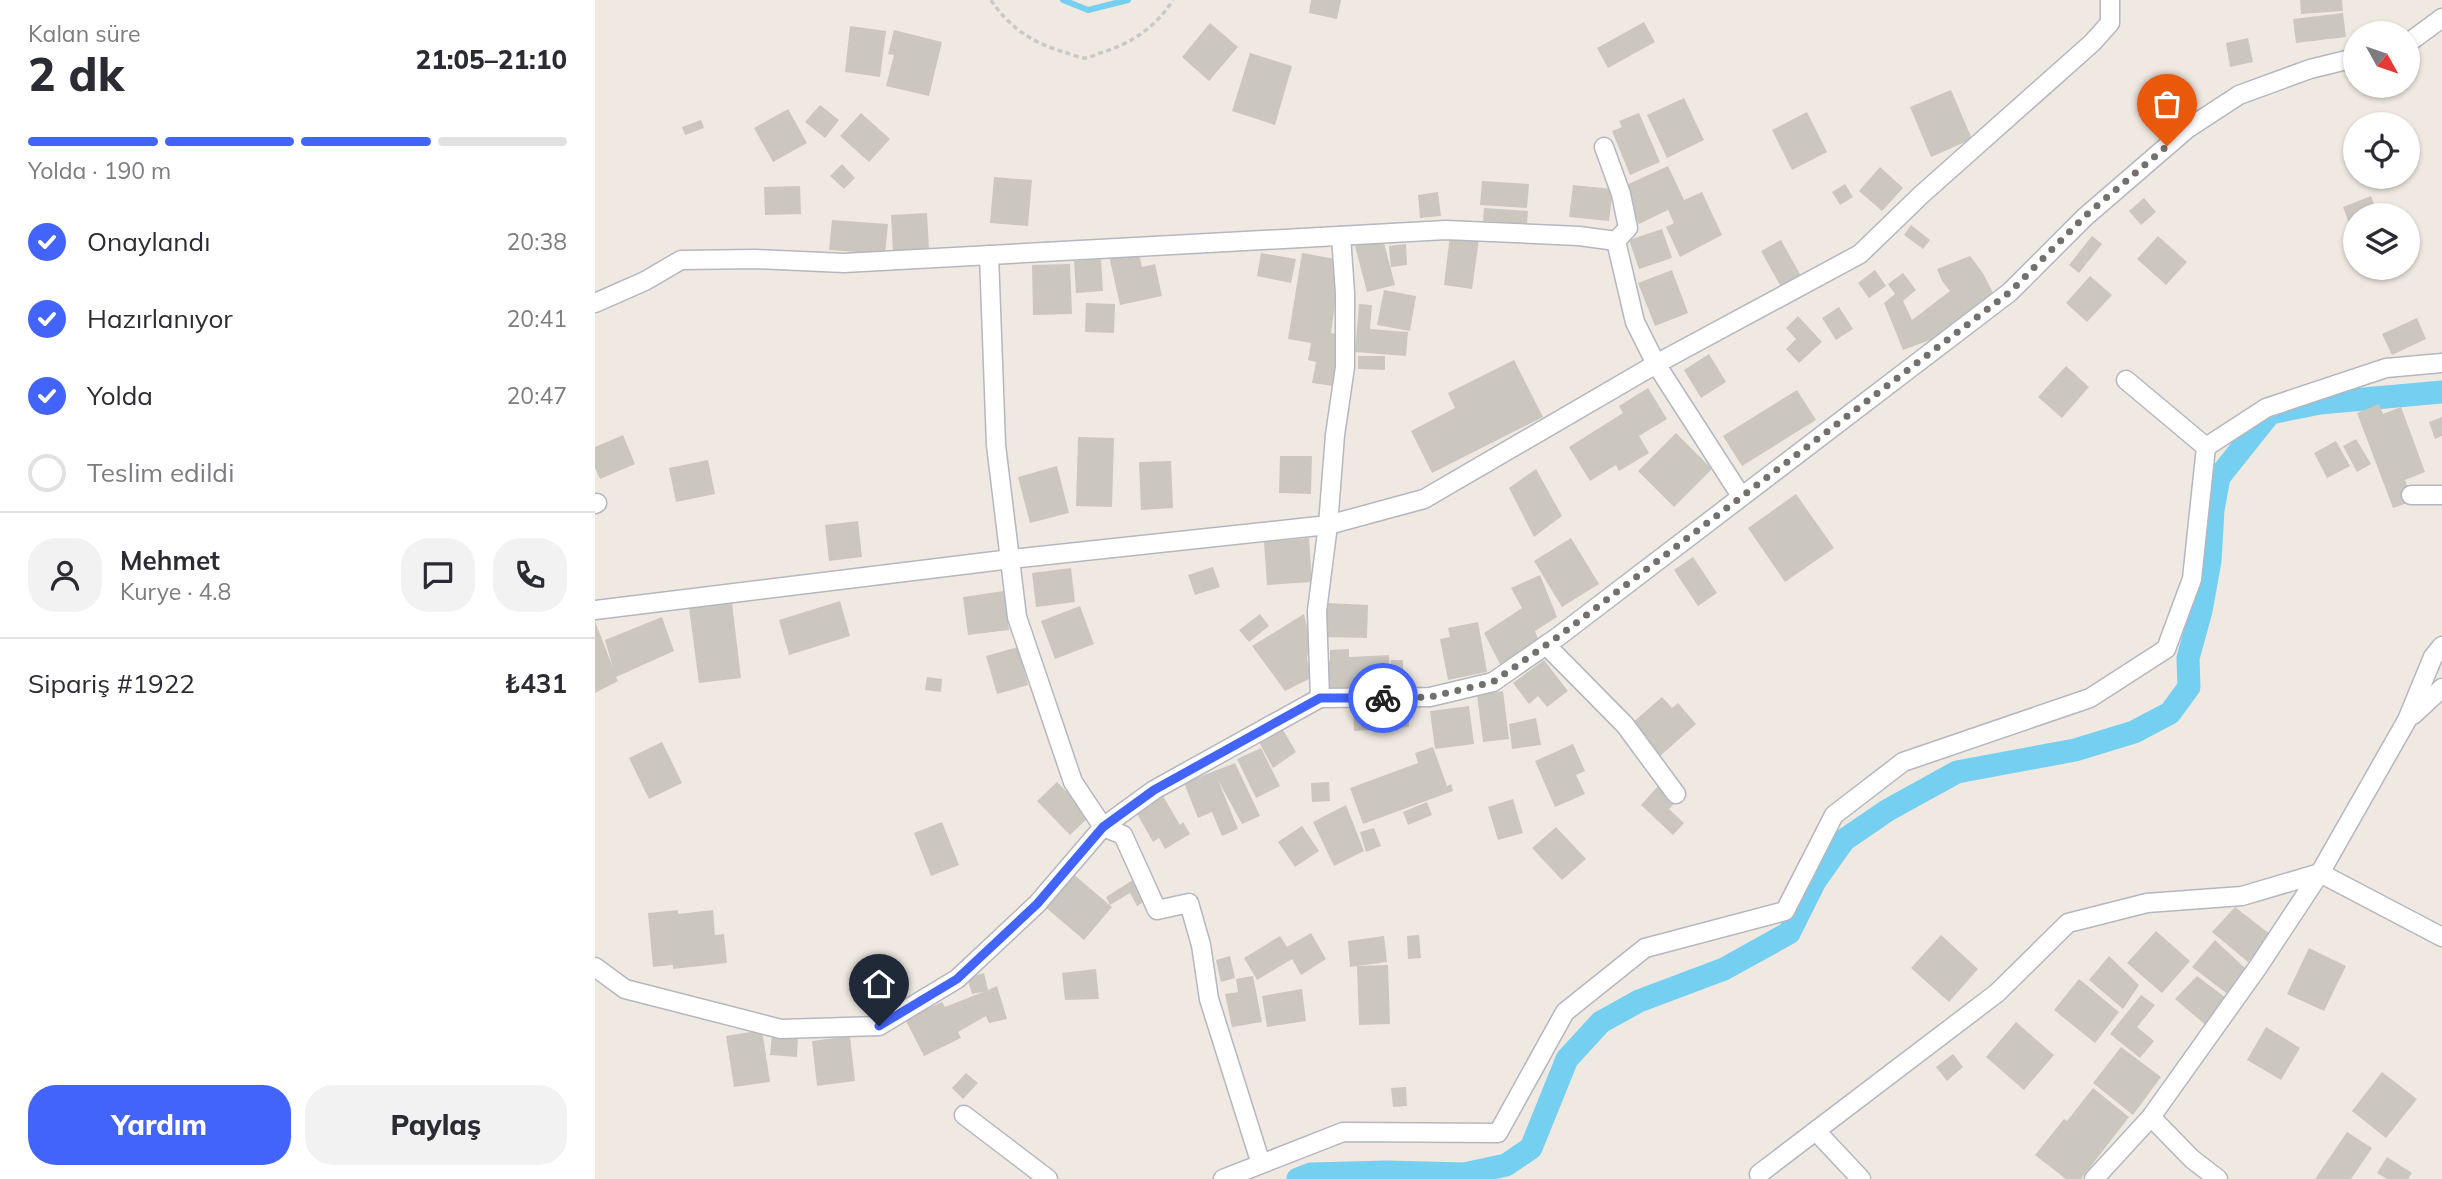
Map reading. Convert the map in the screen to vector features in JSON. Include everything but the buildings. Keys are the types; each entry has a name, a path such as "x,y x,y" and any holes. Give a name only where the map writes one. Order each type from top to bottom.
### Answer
{"street":[{"path":"595,610 1011,559 1328,525 1424,499 1656,364 1860,254 1931,185 2092,43 2110,23 2111,0"},
{"path":"2420,34 2442,18"},
{"path":"595,967 625,989 781,1029 879,1026 957,979 1037,904 1103,827 1154,790 1320,698 1430,697 1493,682 1546,645 2010,292 2085,216 2187,129 2239,95 2310,69 2343,61"},
{"path":"1604,147 1623,202 1628,228 1616,242"},
{"path":"595,303 645,281 681,260 755,259 844,263 1446,230 1579,236 1616,242"},
{"path":"1320,698 1317,611 1328,525 1335,435 1345,367 1345,293 1341,236"},
{"path":"1616,242 1635,322 1656,364 1741,496"},
{"path":"989,255 996,445 1017,617 1073,782 1103,827 1123,835 1157,910 1189,904 1201,945 1209,999 1261,1164"},
{"path":"2206,447 2266,408 2386,368 2442,363"},
{"path":"2126,380 2206,447"},
{"path":"1223,1179 1343,1132 1497,1133 1565,1012 1645,948 1784,911 1834,815 1903,762 2090,698 2166,649 2192,579 2206,447"},
{"path":"2411,495 2442,495"},
{"path":"1546,645 1625,726 1676,794"},
{"path":"2094,1179 2151,1117 2258,967 2319,873 2407,720 2433,657 2442,646"},
{"path":"2407,720 2442,688"},
{"path":"1759,1174 1997,993 2069,923 2147,903 2242,896 2319,873 2442,937"},
{"path":"964,1115 1048,1179"},
{"path":"2151,1117 2192,1159 2218,1179"},
{"path":"1817,1131 1861,1179"}],"path":[{"path":"991,0 1002,17 1021,33 1048,47 1084,58 1112,50 1143,34 1165,13 1173,0"}],"waterway":[{"path":"1063,0 1088,10 1128,0"},
{"path":"1298,1179 1311,1174 1464,1174 1506,1165 1531,1148 1567,1059 1601,1022 1639,1001 1724,969 1789,933 1815,881 1844,840 1888,810 1957,772 2075,750 2134,732 2170,713 2189,687 2188,658 2201,611 2210,561 2213,510 2219,477 2270,413 2320,403 2442,392"}],"way so far":[{"path":"1383,698 1430,697 1493,682 1559,636 2010,292 2085,216 2167,146"}],"route":[{"path":"879,1026 957,979 1037,904 1103,827 1154,790 1320,698 1383,698"}]}
